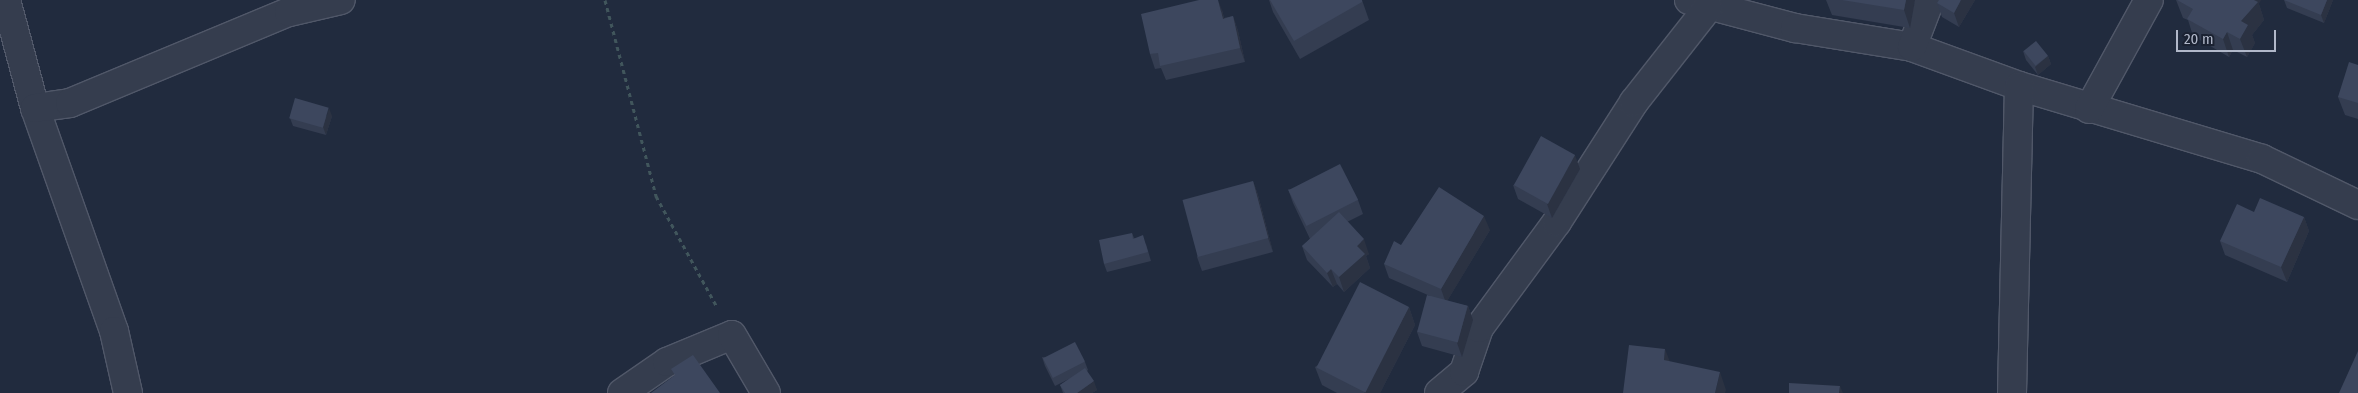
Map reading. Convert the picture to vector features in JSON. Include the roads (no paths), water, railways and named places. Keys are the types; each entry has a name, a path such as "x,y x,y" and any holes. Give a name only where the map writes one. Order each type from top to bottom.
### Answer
{"street":[{"path":"6,0 35,108 114,331 128,393"},
{"path":"35,108 70,103 289,12 341,0"},
{"path":"1912,47 1930,0"},
{"path":"2090,109 2149,0"},
{"path":"1439,393 1464,372 1478,328 1562,214 1699,4 1912,47 2019,86 2090,109 2262,159 2358,205"},
{"path":"2012,393 2013,198 2019,86"},
{"path":"622,393 668,362 732,335 766,393"}]}
